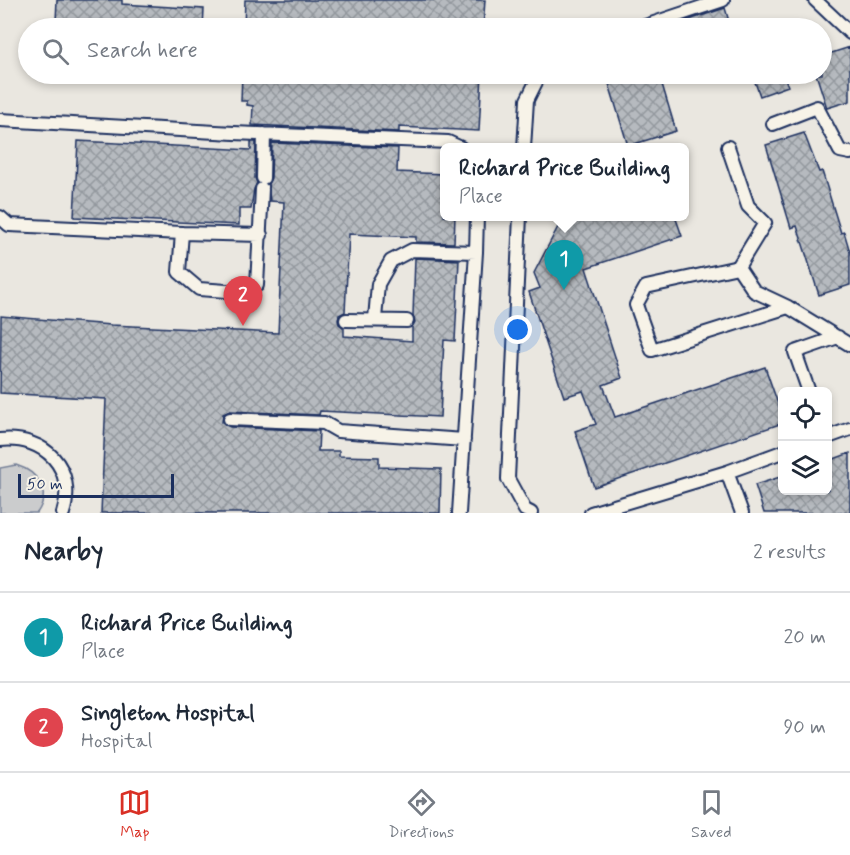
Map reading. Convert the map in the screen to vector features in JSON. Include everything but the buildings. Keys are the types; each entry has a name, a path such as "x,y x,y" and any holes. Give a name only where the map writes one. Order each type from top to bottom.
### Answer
{"lane":[{"path":"669,18 723,0"},
{"path":"815,0 850,33"},
{"path":"524,143 527,100 535,84"},
{"path":"773,124 817,107 840,151 850,153"},
{"path":"0,120 451,143"},
{"path":"182,233 179,272 199,289 240,292 257,285 264,134"},
{"path":"728,147 748,206 765,223 738,267 646,287 636,304 652,350 788,307"},
{"path":"0,217 9,225 261,235"},
{"path":"459,513 477,221"},
{"path":"520,221 508,479 525,510 531,513"},
{"path":"375,319 378,284 392,261 412,250 476,252"},
{"path":"738,267 754,291 788,307 850,345"},
{"path":"346,320 407,321"},
{"path":"807,387 795,352 838,337"},
{"path":"230,419 324,423 338,430 464,440"},
{"path":"832,436 850,429"},
{"path":"0,440 15,438 32,442 48,452 60,465 66,483 67,501 63,513"},
{"path":"591,513 727,472 778,454"},
{"path":"727,472 742,513"}],"shaded area":[{"path":"16,465 31,472 40,483 43,497 37,513 0,513 0,468"}],"place":[{"name":"Richard Price Building","path":"564,290"},
{"name":"Singleton Hospital","path":"243,326"}]}
